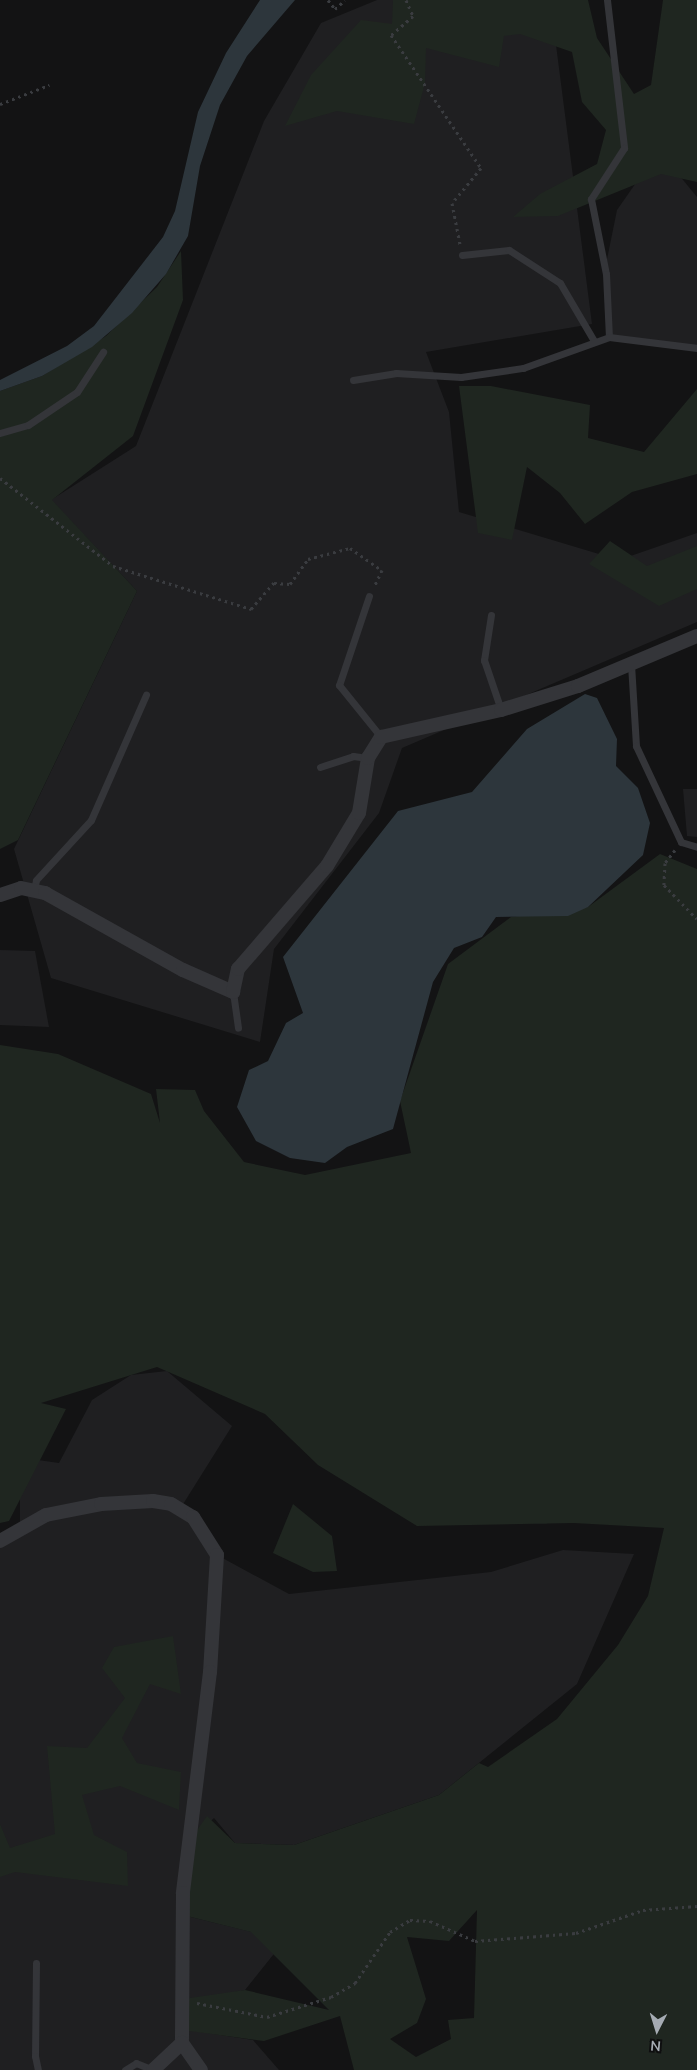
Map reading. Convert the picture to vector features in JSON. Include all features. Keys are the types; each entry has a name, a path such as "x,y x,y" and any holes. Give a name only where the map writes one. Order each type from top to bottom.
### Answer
{"street":[{"path":"0,895 34,889 183,970 233,992 238,970 267,930 327,866 359,813 368,758 381,737 502,710 631,664 697,636"},
{"path":"0,1541 46,1515 100,1504 153,1501 171,1504 194,1517 217,1555 210,1672 183,1893 182,2043 201,2070"},
{"path":"153,2070 182,2043"}],"lane":[{"path":"607,0 624,148 591,199 606,274 609,337"},
{"path":"462,255 509,250 560,282 594,341"},
{"path":"353,380 396,373 460,377 523,368 609,337 697,348"},
{"path":"0,433 28,425 77,392 103,352"},
{"path":"369,596 339,685 381,737"},
{"path":"491,615 484,660 502,710"},
{"path":"631,664 636,746 681,842 697,846"},
{"path":"34,889 36,880 91,820 146,695"},
{"path":"320,767 352,756 368,758"},
{"path":"233,992 238,1028"},
{"path":"36,1963 34,2056 38,2070"},
{"path":"125,2070 136,2063 153,2070"}],"path":[{"path":"328,0 335,9 345,0"},
{"path":"406,0 413,16 391,36 481,168 452,203 462,255"},
{"path":"0,104 49,85"},
{"path":"0,478 113,566 251,609 274,583 290,584 308,559 350,548 382,570 369,596"},
{"path":"681,842 665,863 664,885 697,919"},
{"path":"183,1999 252,2017 291,2012 350,1988 393,1929 410,1920 430,1921 475,1941 576,1933 637,1912 697,1906"}],"shaded area":[{"path":"260,0 295,0 247,56 220,105 200,166 188,236 166,274 132,313 92,347 42,376 0,391 0,380 67,346 94,326 163,237 175,211 198,112 226,53"},
{"path":"377,0 531,0 551,6 592,324 426,352 449,412 459,512 619,560 697,533 697,622 402,748 379,813 274,949 260,1042 51,978 14,849 137,591 51,500 136,446 264,121 321,23"},
{"path":"393,0 588,0 597,38 634,94 651,85 663,0 697,0 697,182 661,174 558,216 513,217 540,194 597,164 606,130 582,102 572,52 520,34 504,36 499,67 426,48 425,83 414,124 337,111 285,126 311,75 361,20 392,24"},
{"path":"670,164 697,197 697,347 609,337 605,269 617,210 647,167"},
{"path":"181,251 183,300 133,436 52,500 137,591 18,840 0,849 0,391 42,376 106,336 157,287"},
{"path":"459,386 491,386 590,405 588,438 644,452 697,389 697,474 632,492 585,524 560,493 527,467 512,540 478,533"},
{"path":"610,541 647,566 697,546 697,589 659,606 589,564"},
{"path":"585,694 597,698 617,739 616,766 638,788 650,823 643,855 588,907 568,916 496,917 482,937 454,948 433,982 393,1129 347,1147 325,1163 290,1158 256,1141 237,1107 249,1070 268,1061 286,1023 303,1013 283,957 398,811 472,792 527,729"},
{"path":"683,789 697,789 697,837 687,836"},
{"path":"660,854 697,869 697,2070 354,2070 340,2016 264,2041 182,2030 183,1999 245,1990 329,2010 251,1932 183,1915 190,1840 207,1816 235,1843 294,1845 439,1795 479,1763 488,1767 557,1719 618,1645 648,1596 664,1528 574,1523 417,1526 318,1465 265,1414 157,1367 41,1403 66,1409 9,1521 0,1523 0,1045 58,1054 151,1094 160,1123 156,1089 195,1090 204,1111 244,1162 305,1175 411,1153 400,1101 448,964 511,917 588,907","holes":["477,1910 474,2018 448,2020 451,2039 416,2057 390,2039 417,2023 426,1999 407,1937 449,1941"]},
{"path":"0,950 35,951 49,1027 0,1025"},
{"path":"167,1371 232,1426 180,1509 217,1555 289,1594 491,1572 563,1550 634,1554 577,1684 439,1795 294,1845 235,1843 214,1818 190,1840 183,1915 285,1940 245,1990 189,2003 182,2029 253,2040 279,2070 0,2070 0,1540 20,1530 20,1485 38,1460 59,1463 92,1400 131,1375"},
{"path":"293,1504 332,1536 337,1571 313,1572 273,1553"},
{"path":"173,1636 181,1694 150,1684 122,1738 137,1763 181,1772 179,1810 120,1786 82,1795 94,1835 127,1852 128,1886 15,1872 0,1877 0,1824 10,1848 55,1834 47,1746 87,1748 125,1698 102,1668 114,1647"}]}
